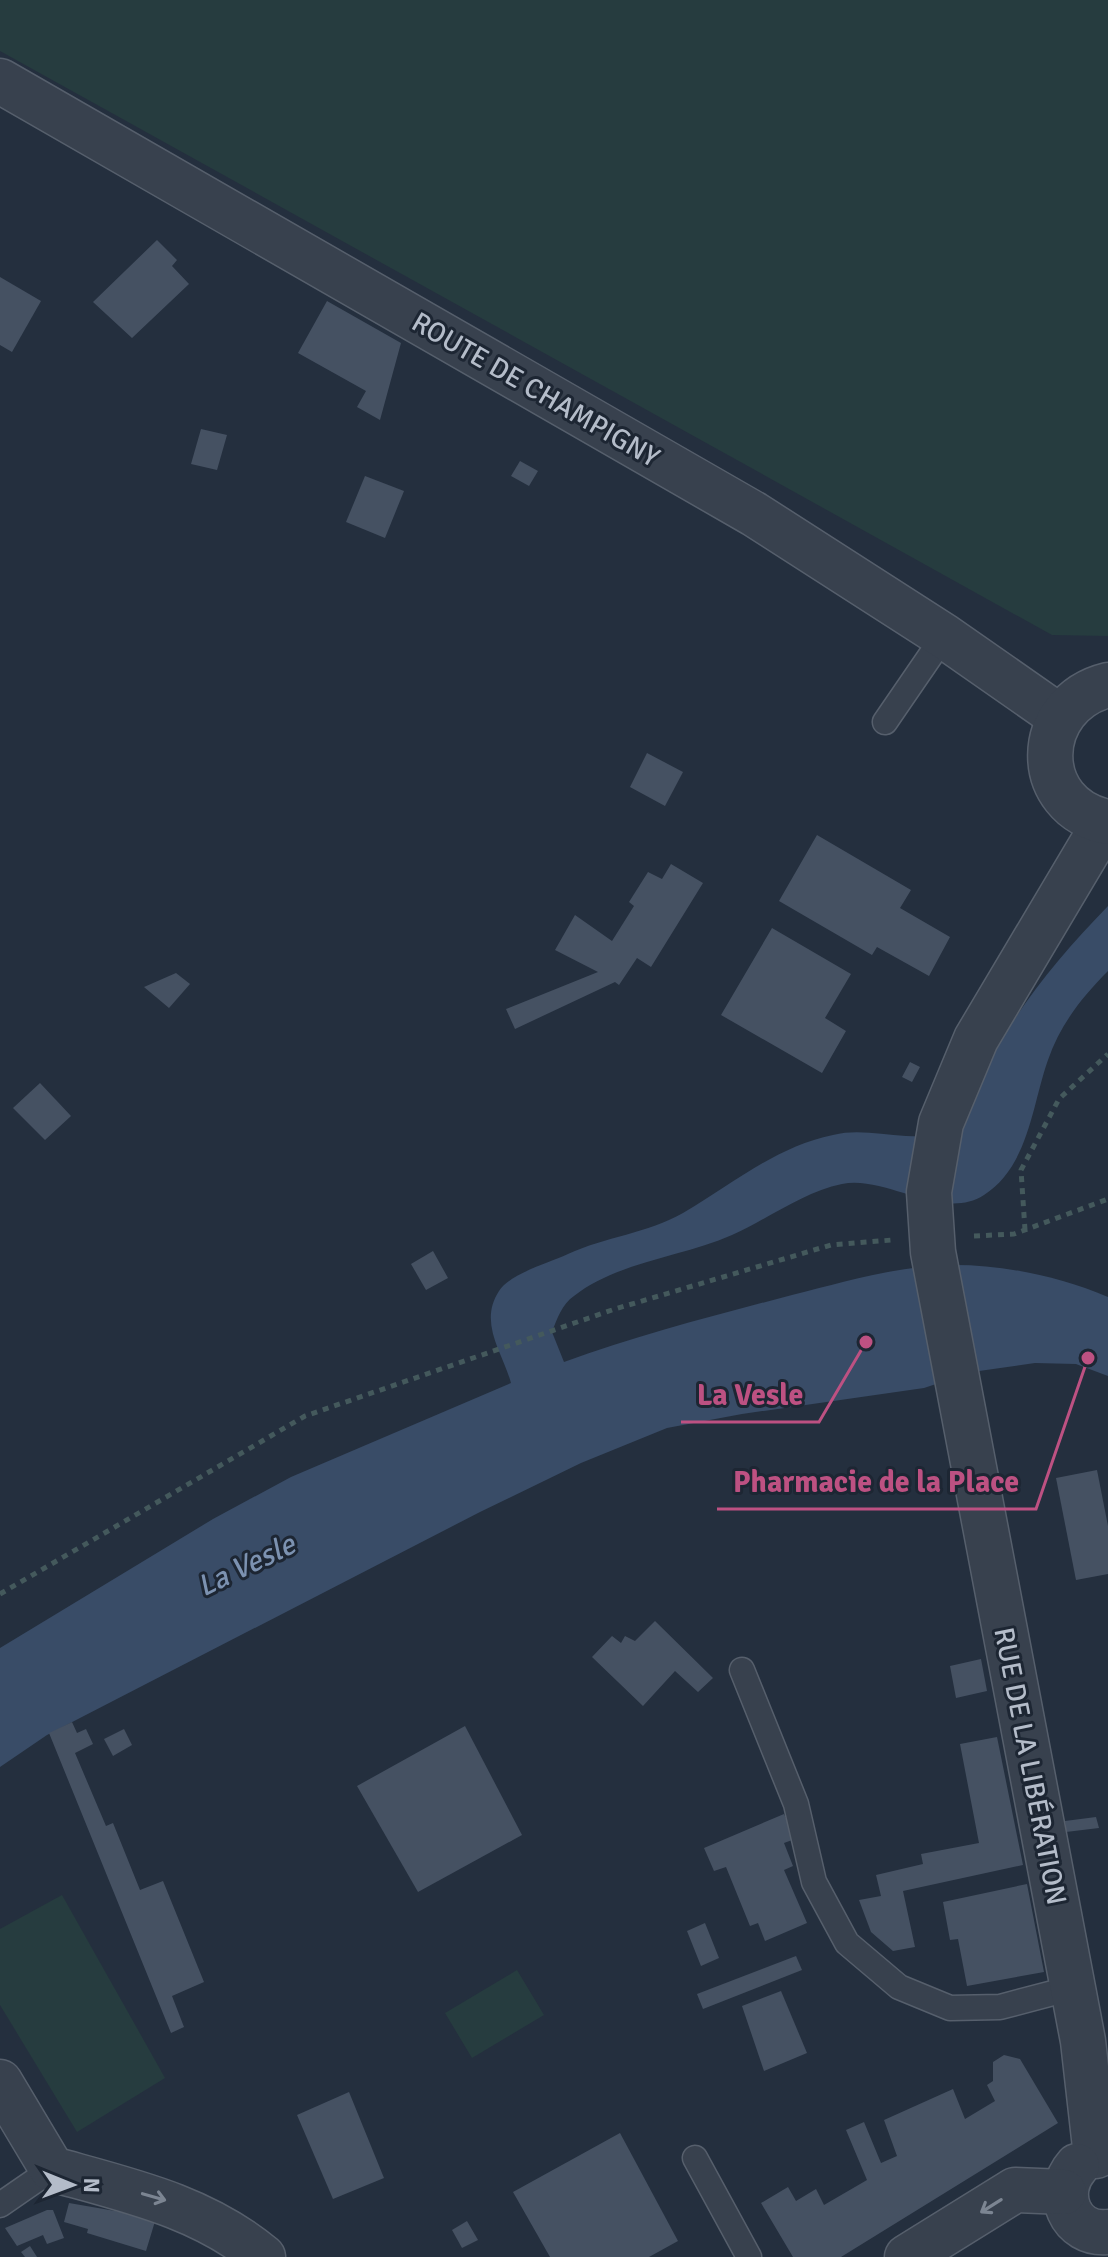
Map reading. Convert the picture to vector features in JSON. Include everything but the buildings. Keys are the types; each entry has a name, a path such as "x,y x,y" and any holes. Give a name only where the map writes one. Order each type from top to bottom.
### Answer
{"street":[{"name":"ROUTE DE CHAMPIGNY","path":"0,81 740,506 944,636 1060,717"},
{"path":"932,1245 929,1192 941,1123 976,1039 1106,822 1084,814 1067,799 1055,781 1050,759 1051,737 1060,717 1074,700 1108,685"},
{"name":"RUE DE LA LIBÉRATION","path":"932,1245 1072,1988 1096,2059 1102,2156"},
{"path":"0,2082 52,2169 177,2204 244,2242 263,2257"},
{"path":"1102,2156 1074,2169 1064,2192 1065,2205 1079,2226 1108,2232"},
{"path":"907,2257 1015,2190 1064,2192"}],"lane":[{"path":"885,722 944,636"},
{"path":"742,1670 796,1804 814,1882 847,1943 899,1987 950,2008 1000,2007 1072,1988"},
{"path":"695,2158 749,2257"},
{"path":"0,2205 52,2169"}],"path":[{"path":"1025,1230 1021,1170 1059,1099 1108,1054"},
{"path":"0,1594 305,1416 615,1309 831,1245 932,1245 1014,1234 1108,1199"}],"green space":[{"path":"0,0 1108,0 1108,636 1052,635 0,51"},
{"path":"62,1895 165,2078 77,2132 0,2005 0,1929"},
{"path":"517,1970 544,2015 472,2058 445,2013"}],"water":[{"name":"La Vesle","path":"1108,906 1108,971 1065,1023 1048,1060 1020,1151 999,1183 984,1195 968,1202 950,1203 859,1183 828,1188 713,1243 610,1275 566,1303 552,1332 564,1362 678,1326 852,1280 934,1266 993,1267 1071,1284 1108,1297 1108,1376 1076,1364 1035,1363 972,1372 924,1388 667,1428 581,1463 480,1512 47,1735 0,1767 0,1648 213,1519 291,1477 511,1383 494,1338 491,1315 499,1291 521,1274 582,1248 670,1220 773,1157 812,1141 851,1132 955,1135 984,1070 1019,1012 1060,958"}],"place":[{"name":"La Vesle","path":"866,1342"},
{"name":"Pharmacie de la Place","path":"1088,1358"}]}
